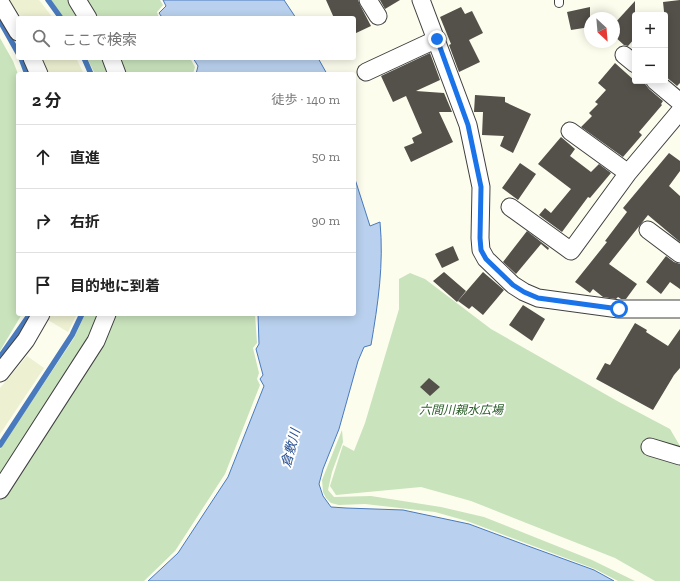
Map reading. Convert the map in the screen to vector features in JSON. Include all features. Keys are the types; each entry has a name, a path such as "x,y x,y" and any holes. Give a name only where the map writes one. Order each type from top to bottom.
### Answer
{"street":[{"path":"77,0 87,16"},
{"path":"368,0 378,16"},
{"path":"421,0 437,39 468,125 481,187 480,238 481,250 486,259 513,285 538,298 619,309 680,309"},
{"path":"0,2 16,29"},
{"path":"366,72 437,39"},
{"path":"33,60 38,72"},
{"path":"112,60 116,72"},
{"path":"659,84 680,102"},
{"path":"510,207 571,251 628,173 680,111"},
{"path":"570,130 628,173"},
{"path":"648,230 680,254"},
{"path":"0,373 26,340 40,316"},
{"path":"0,490 96,341 106,316"},
{"path":"650,447 680,456"}],"green space":[{"path":"9,0 39,0 51,16 21,16"},
{"path":"51,0 71,0 82,16 63,16"},
{"path":"84,0 160,0 163,5 157,12 158,16 94,16"},
{"path":"0,38 17,72 16,72 16,316 21,316 0,351"},
{"path":"43,60 77,60 83,72 47,72"},
{"path":"88,60 106,60 111,72 94,72"},
{"path":"119,60 191,60 195,67 194,72 123,72"},
{"name":"六間川親水広場","path":"410,273 425,279 491,329 619,402 670,429 680,446 680,581 655,581 615,558 471,501 421,487 336,495 330,486 343,445 354,451 365,423 399,309 399,279"},
{"path":"49,316 76,316 68,332 48,320"},
{"path":"84,316 103,316 0,482 0,449 74,338"},
{"path":"115,316 255,316 257,343 253,348 259,373 257,379 260,385 225,474 175,551 144,581 0,581 0,500 82,376 113,323"},
{"path":"27,356 44,368 0,434 0,388"},
{"path":"342,430 343,442 332,472 328,490 334,497 371,496 441,507 484,517 592,560 635,581 618,581 595,569 467,521 435,512 365,504 339,505 331,503 323,492 322,480"}],"water":[{"path":"163,0 284,0 295,16 161,16 159,13 166,6"},
{"path":"194,60 319,60 326,72 196,72 198,66"},
{"name":"倉敷川","path":"356,182 370,226 380,222 380,284 371,345 364,347 358,361 339,429 323,469 319,484 323,496 331,507 403,510 469,524 594,570 614,581 148,581 178,553 228,477 264,386 260,379 263,375 256,349 259,344 258,316 356,316"}],"building":[{"path":"326,0 358,0 371,26 356,33 356,16 333,16"},
{"path":"380,0 400,0 385,9"},
{"path":"680,0 680,83 677,86 668,78 668,12 664,12 663,2"},
{"path":"635,1 635,12 632,12 632,41 628,46 620,41 620,17"},
{"path":"461,7 465,14 472,11 483,33 469,40 480,62 459,72 449,45 451,44 440,17"},
{"path":"590,7 590,12 584,12 584,28 571,30 567,12"},
{"path":"430,53 440,80 416,91 444,93 452,112 439,112 453,142 411,162 404,147 414,143 412,138 422,133 406,96 393,102 381,76"},
{"path":"615,63 632,78 632,84 645,84 663,101 661,104 662,105 639,132 642,135 623,157 581,127 592,116 589,113 598,104 595,102 606,90 598,83"},
{"path":"475,95 505,97 505,102 531,114 513,153 500,146 504,136 482,135 483,112 474,112"},
{"path":"561,137 575,149 570,156 591,172 599,164 611,173 590,198 588,197 562,232 539,215 545,208 551,213 571,189 538,164"},
{"path":"669,153 680,161 680,171 669,186 680,196 680,242 648,215 609,264 637,284 626,299 621,299 618,297 616,299 603,297 593,289 590,293 575,282 607,242 605,241 627,212 623,208"},
{"path":"520,163 536,174 518,200 502,188"},
{"path":"527,231 549,248 548,250 541,244 516,274 503,262"},
{"path":"453,246 459,260 442,268 435,254"},
{"path":"666,256 674,262 680,264 680,289 670,282 661,294 646,282"},
{"path":"444,272 466,291 457,302 433,281"},
{"path":"483,272 504,290 483,315 472,306 469,309 458,301"},
{"path":"523,305 545,319 532,341 509,325"},
{"path":"635,323 668,346 680,329 680,368 674,375 653,410 596,379 605,363 610,365"},
{"path":"429,378 440,387 430,396 420,387"}],"waterway":[{"path":"48,0 60,16"},
{"path":"0,21 16,49"},
{"path":"22,60 26,72"},
{"path":"85,60 90,72"},
{"path":"0,357 29,316"},
{"path":"0,445 72,335 81,316"}],"route":[{"path":"437,39 468,125 481,187 480,238 481,250 486,259 513,285 538,298 619,309"}]}
